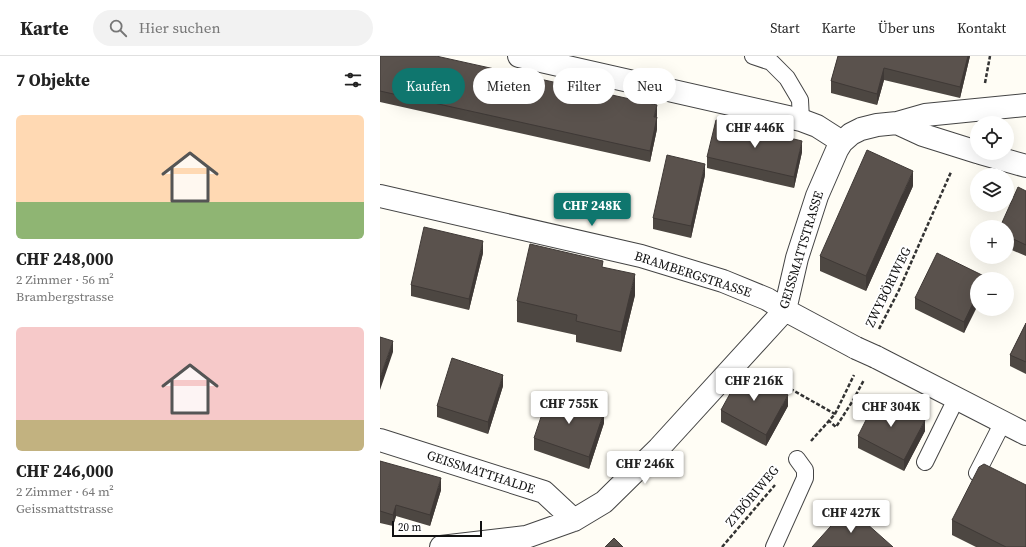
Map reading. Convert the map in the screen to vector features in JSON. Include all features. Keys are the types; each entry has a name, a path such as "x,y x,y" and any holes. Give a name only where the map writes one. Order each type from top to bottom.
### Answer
{"street":[{"path":"520,56 801,120 817,126 842,142"},
{"name":"GEISSMATTSTRASSE","path":"441,547 526,537 574,520 604,502 659,448 785,310 797,258 817,196 831,162 842,142 852,134 861,129 878,125 897,124 926,115 1026,105"},
{"path":"897,124 923,135 970,150"},
{"path":"1004,160 1026,166"},
{"name":"BRAMBERGSTRASSE","path":"380,196 641,256 723,281 767,299 856,348 1026,434"},
{"name":"GEISSMATTHALDE","path":"380,440 544,492 574,520"}],"lane":[{"path":"753,56 771,62 787,78 800,100 801,120"},
{"path":"925,462 956,399"},
{"path":"977,473 1003,422"},
{"path":"774,547 805,478 805,470 797,458"}],"path":[{"path":"984,84 990,56"},
{"name":"ZWYBÖRIWEG","path":"878,331 970,155"},
{"path":"797,458 828,420 835,414 856,372"},
{"path":"768,377 835,414"},
{"path":"828,420 836,427 865,378"},
{"name":"ZYBÖRIWEG","path":"722,547 797,458"}],"building":[{"path":"380,56 436,56 490,68 473,68 473,104 545,104 545,80 553,82 553,104 615,104 615,96 623,97 623,104 657,105 654,117 657,117 650,151 438,104 465,104 465,68 392,68 392,94 380,91"},
{"path":"838,56 968,56 960,87 884,68 877,94 831,81"},
{"path":"716,120 802,141 794,177 707,157"},
{"path":"867,150 913,171 866,276 820,256"},
{"path":"667,155 705,164 691,226 653,218"},
{"path":"1018,187 1026,191 1026,245 1014,239 1014,220 1003,220 1007,212 1014,212 1014,196"},
{"path":"424,227 483,241 469,299 411,285"},
{"path":"530,244 603,261 602,267 635,274 621,332 576,321 577,315 517,301"},
{"path":"937,253 976,272 970,272 970,310 964,322 915,298"},
{"path":"1026,323 1026,362 1010,355"},
{"path":"380,337 393,341 380,378"},
{"path":"452,358 503,375 488,422 437,406"},
{"path":"743,370 788,395 766,435 721,410"},
{"path":"549,393 604,412 589,457 534,438"},
{"path":"878,396 925,420 904,460 858,436"},
{"path":"380,461 441,478 430,515 396,505 393,515 380,511"},
{"path":"984,464 1026,485 1026,547 1006,547 952,520 979,467"},
{"path":"848,507 893,547 812,547"},
{"path":"614,538 623,547 605,547"}]}
